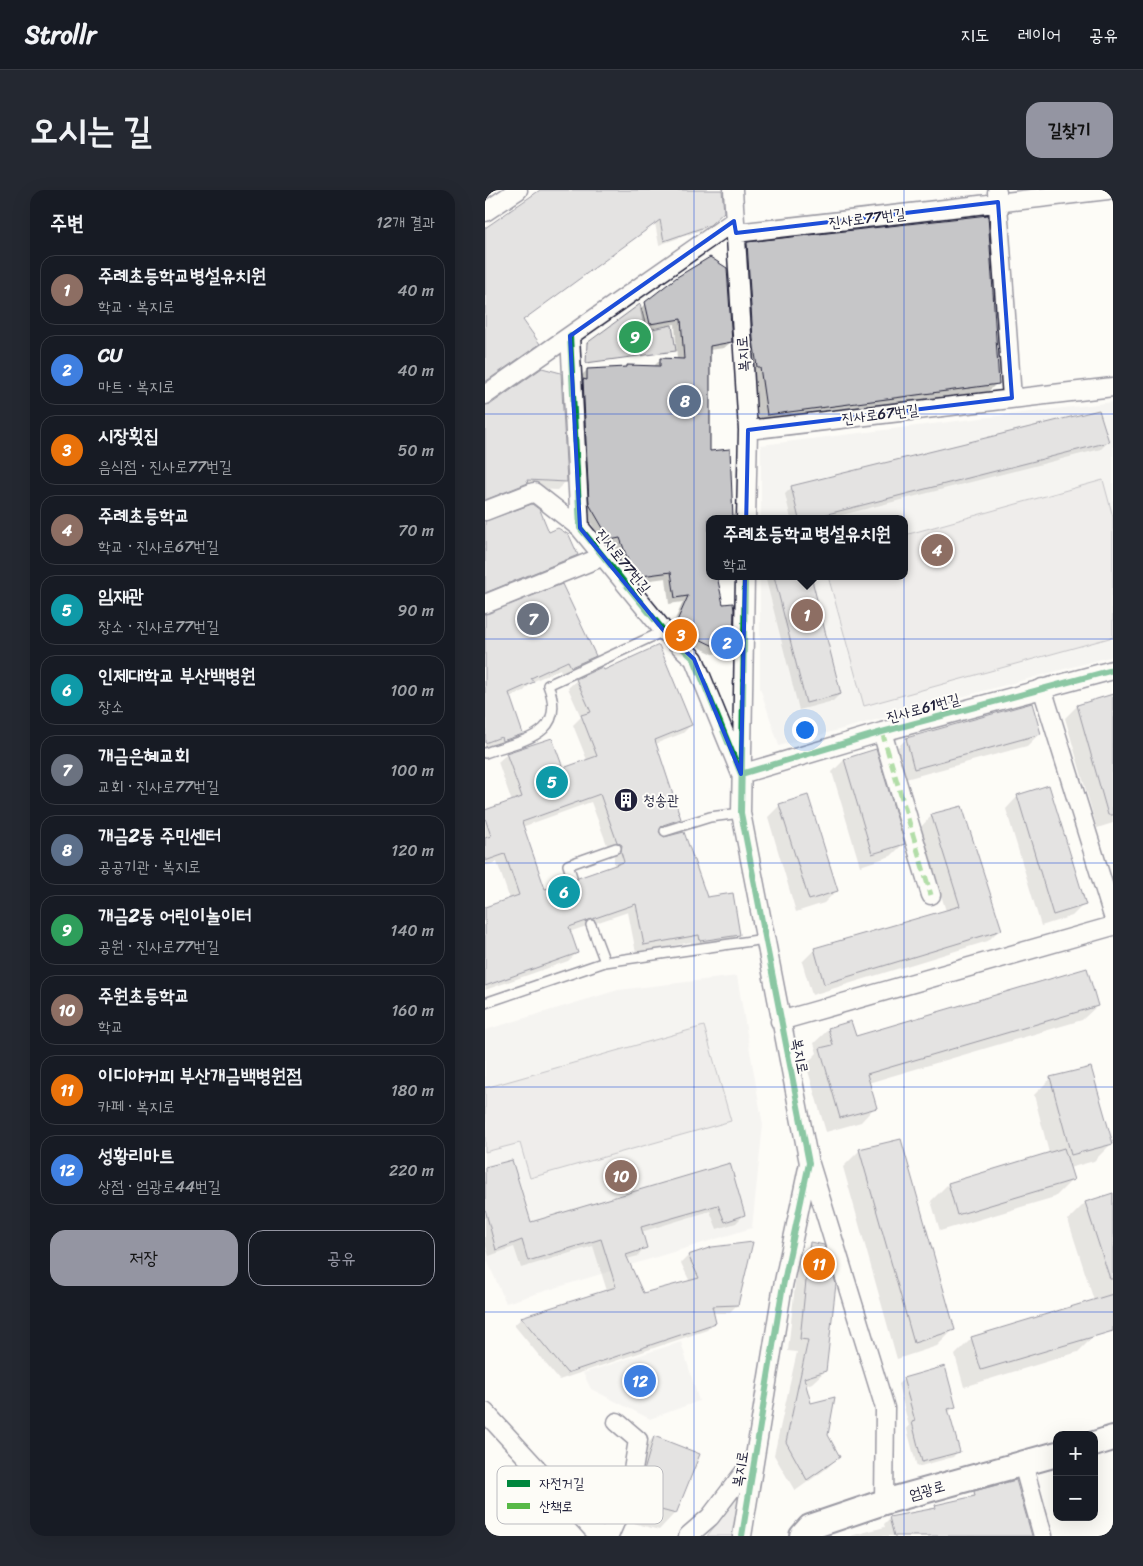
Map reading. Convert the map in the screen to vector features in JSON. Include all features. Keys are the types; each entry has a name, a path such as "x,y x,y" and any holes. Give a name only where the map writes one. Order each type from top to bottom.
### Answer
{"main road":[{"path":"1098,1443 1113,1438"},
{"name":"엄광로","path":"802,1536 810,1528 883,1502 1053,1455"}],"street":[{"path":"485,212 518,190"},
{"name":"복지로","path":"733,190 748,430 746,515"},
{"name":"진사로77번길","path":"485,395 735,227 998,196 1108,190"},
{"path":"998,196 1012,398"},
{"name":"진사로77번길","path":"571,336 580,528 664,631 694,659 741,774"},
{"name":"진사로67번길","path":"748,430 1113,387"},
{"path":"485,511 534,492 580,528"},
{"path":"485,604 604,556"},
{"name":"복지로","path":"741,1536 783,1290 809,1163 741,813 745,580"},
{"name":"진사로61번길","path":"741,774 882,732 1113,670"},
{"path":"1042,688 1113,916"},
{"path":"882,732 931,895"},
{"path":"780,1021 1113,926"},
{"path":"809,1163 885,1408 883,1502"},
{"path":"485,1412 535,1466"},
{"path":"617,1422 638,1440 634,1466"},
{"path":"688,1536 710,1517 754,1459"},
{"path":"1023,1464 1043,1536"},
{"path":"588,1524 599,1536"},
{"path":"609,1536 614,1524"}],"lane":[{"path":"485,753 532,736 545,728 554,716 555,702 549,685 664,631"},
{"path":"665,831 710,817 741,813"},
{"path":"572,877 568,865 616,848"},
{"path":"591,925 605,962"},
{"path":"485,1003 605,962 765,939"}],"highlighted area":[{"path":"998,202 1012,398 748,430 741,774 694,659 664,631 580,528 570,336 734,221 736,233"}],"shaded area":[{"path":"640,304 647,330 672,325 676,351 586,363 587,343"},
{"path":"1113,402 1113,656 779,746 760,688 760,580 908,580 908,515 761,515 761,445"},
{"path":"1103,480 1113,517 1113,637 864,706 829,580 908,580 908,534"},
{"path":"737,976 763,1125 752,1228 506,1303 485,1256 485,1030 618,990"},
{"path":"704,1026 731,1121 530,1178 520,1143 485,1152 485,1088"},
{"path":"681,1342 699,1401 650,1419 591,1389 583,1373"},
{"path":"745,1488 734,1536 707,1536"}],"building":[{"path":"540,190 722,190 724,212 710,225 664,241 660,220 523,320 540,344 485,382 485,228"},
{"path":"988,215 999,384 767,415 760,367 757,367 753,339 747,242"},
{"path":"710,257 727,268 732,342 710,346 710,451 730,449 733,515 706,515 706,580 718,580 723,604 733,603 734,610 733,645 720,649 689,634 677,621 688,596 675,598 671,572 634,577 620,538 610,540 589,504 583,379 587,380 587,369 627,367 627,365 660,366 660,358 684,359 681,319 650,324 645,302 677,277"},
{"path":"542,368 561,373 567,482 527,480 528,483 485,500 485,405 491,404"},
{"path":"1099,410 1109,442 824,515 798,515 791,486"},
{"path":"532,504 540,510 549,532 558,528 569,535 578,555 485,593 485,521"},
{"path":"775,580 812,580 841,694 806,703"},
{"path":"562,584 596,656 571,667 568,661 531,678 534,682 509,693 523,734 502,741 501,737 485,743 485,614"},
{"path":"659,645 692,725 655,740 681,819 663,825 659,832 664,837 684,832 707,897 733,893 740,935 700,941 699,935 644,945 636,904 569,927 578,953 485,986 485,907 519,895 505,854 485,861 485,838 491,836 485,818 485,810 522,797 506,753 552,738 563,768 597,756 581,715 591,712 576,679 602,667 604,670","holes":["600,794 617,842 622,845 621,852 624,862 578,878 574,883 568,881 545,889 522,822"]},
{"path":"1113,694 1113,815 1108,815 1077,705"},
{"path":"1032,703 1041,734 914,769 906,738"},
{"path":"876,749 905,844 872,854 844,759"},
{"path":"1049,785 1086,905 1053,915 1017,795"},
{"path":"808,795 838,891 809,900 779,804"},
{"path":"962,806 1002,930 824,984 814,948 960,906 931,814"},
{"path":"1087,968 1098,1006 867,1074 877,1108 840,1118 820,1048 833,1045 828,1028 851,1021 856,1036"},
{"path":"1091,1067 1113,1144 1071,1155 1050,1077"},
{"path":"901,1139 955,1330 914,1343 859,1149"},
{"path":"1064,1148 1074,1180 957,1215 948,1183"},
{"path":"512,1160 531,1222 730,1163 745,1215 725,1222 718,1205 641,1227 647,1248 626,1255 643,1293 699,1278 688,1255 712,1247 753,1242 738,1305 712,1306 716,1323 567,1373 521,1317 616,1287 601,1239 528,1261 522,1240 496,1250 485,1209 485,1167"},
{"path":"1113,1193 1113,1279 1110,1279 1085,1202"},
{"path":"810,1242 824,1245 836,1284 826,1371 804,1378 811,1403 835,1397 828,1435 840,1457 807,1480 786,1442 808,1340 800,1339"},
{"path":"1113,1294 1113,1331 981,1370 971,1337"},
{"path":"945,1366 956,1407 948,1409 960,1452 922,1462 912,1422 915,1421 903,1378"},
{"path":"654,1436 700,1454 676,1514 663,1511 663,1466 645,1466"},
{"path":"1016,1480 1032,1536 894,1536 889,1517 936,1508 935,1505 975,1496 974,1491"}],"marked path":[{"path":"882,732 931,895"}],"cycle path":[{"path":"570,336 580,528 664,631 694,659 741,774 882,732 1113,670"},
{"path":"742,1536 782,1291 809,1163 741,813 745,580"}],"place":[{"name":"개금2동 어린이놀이터","path":"635,337"},
{"name":"개금2동 주민센터","path":"685,401"},
{"name":"주례초등학교","path":"937,550"},
{"name":"주례초등학교병설유치원","path":"807,615"},
{"name":"개금은혜교회","path":"533,619"},
{"name":"시장횟집","path":"681,635"},
{"name":"CU","path":"727,643"},
{"name":"임재관","path":"552,782"},
{"name":"청송관","path":"626,800"},
{"name":"인제대학교 부산백병원","path":"564,892"},
{"name":"주원초등학교","path":"621,1176"},
{"name":"이디야커피 부산개금백병원점","path":"819,1264"},
{"name":"성황리마트","path":"640,1381"}]}
